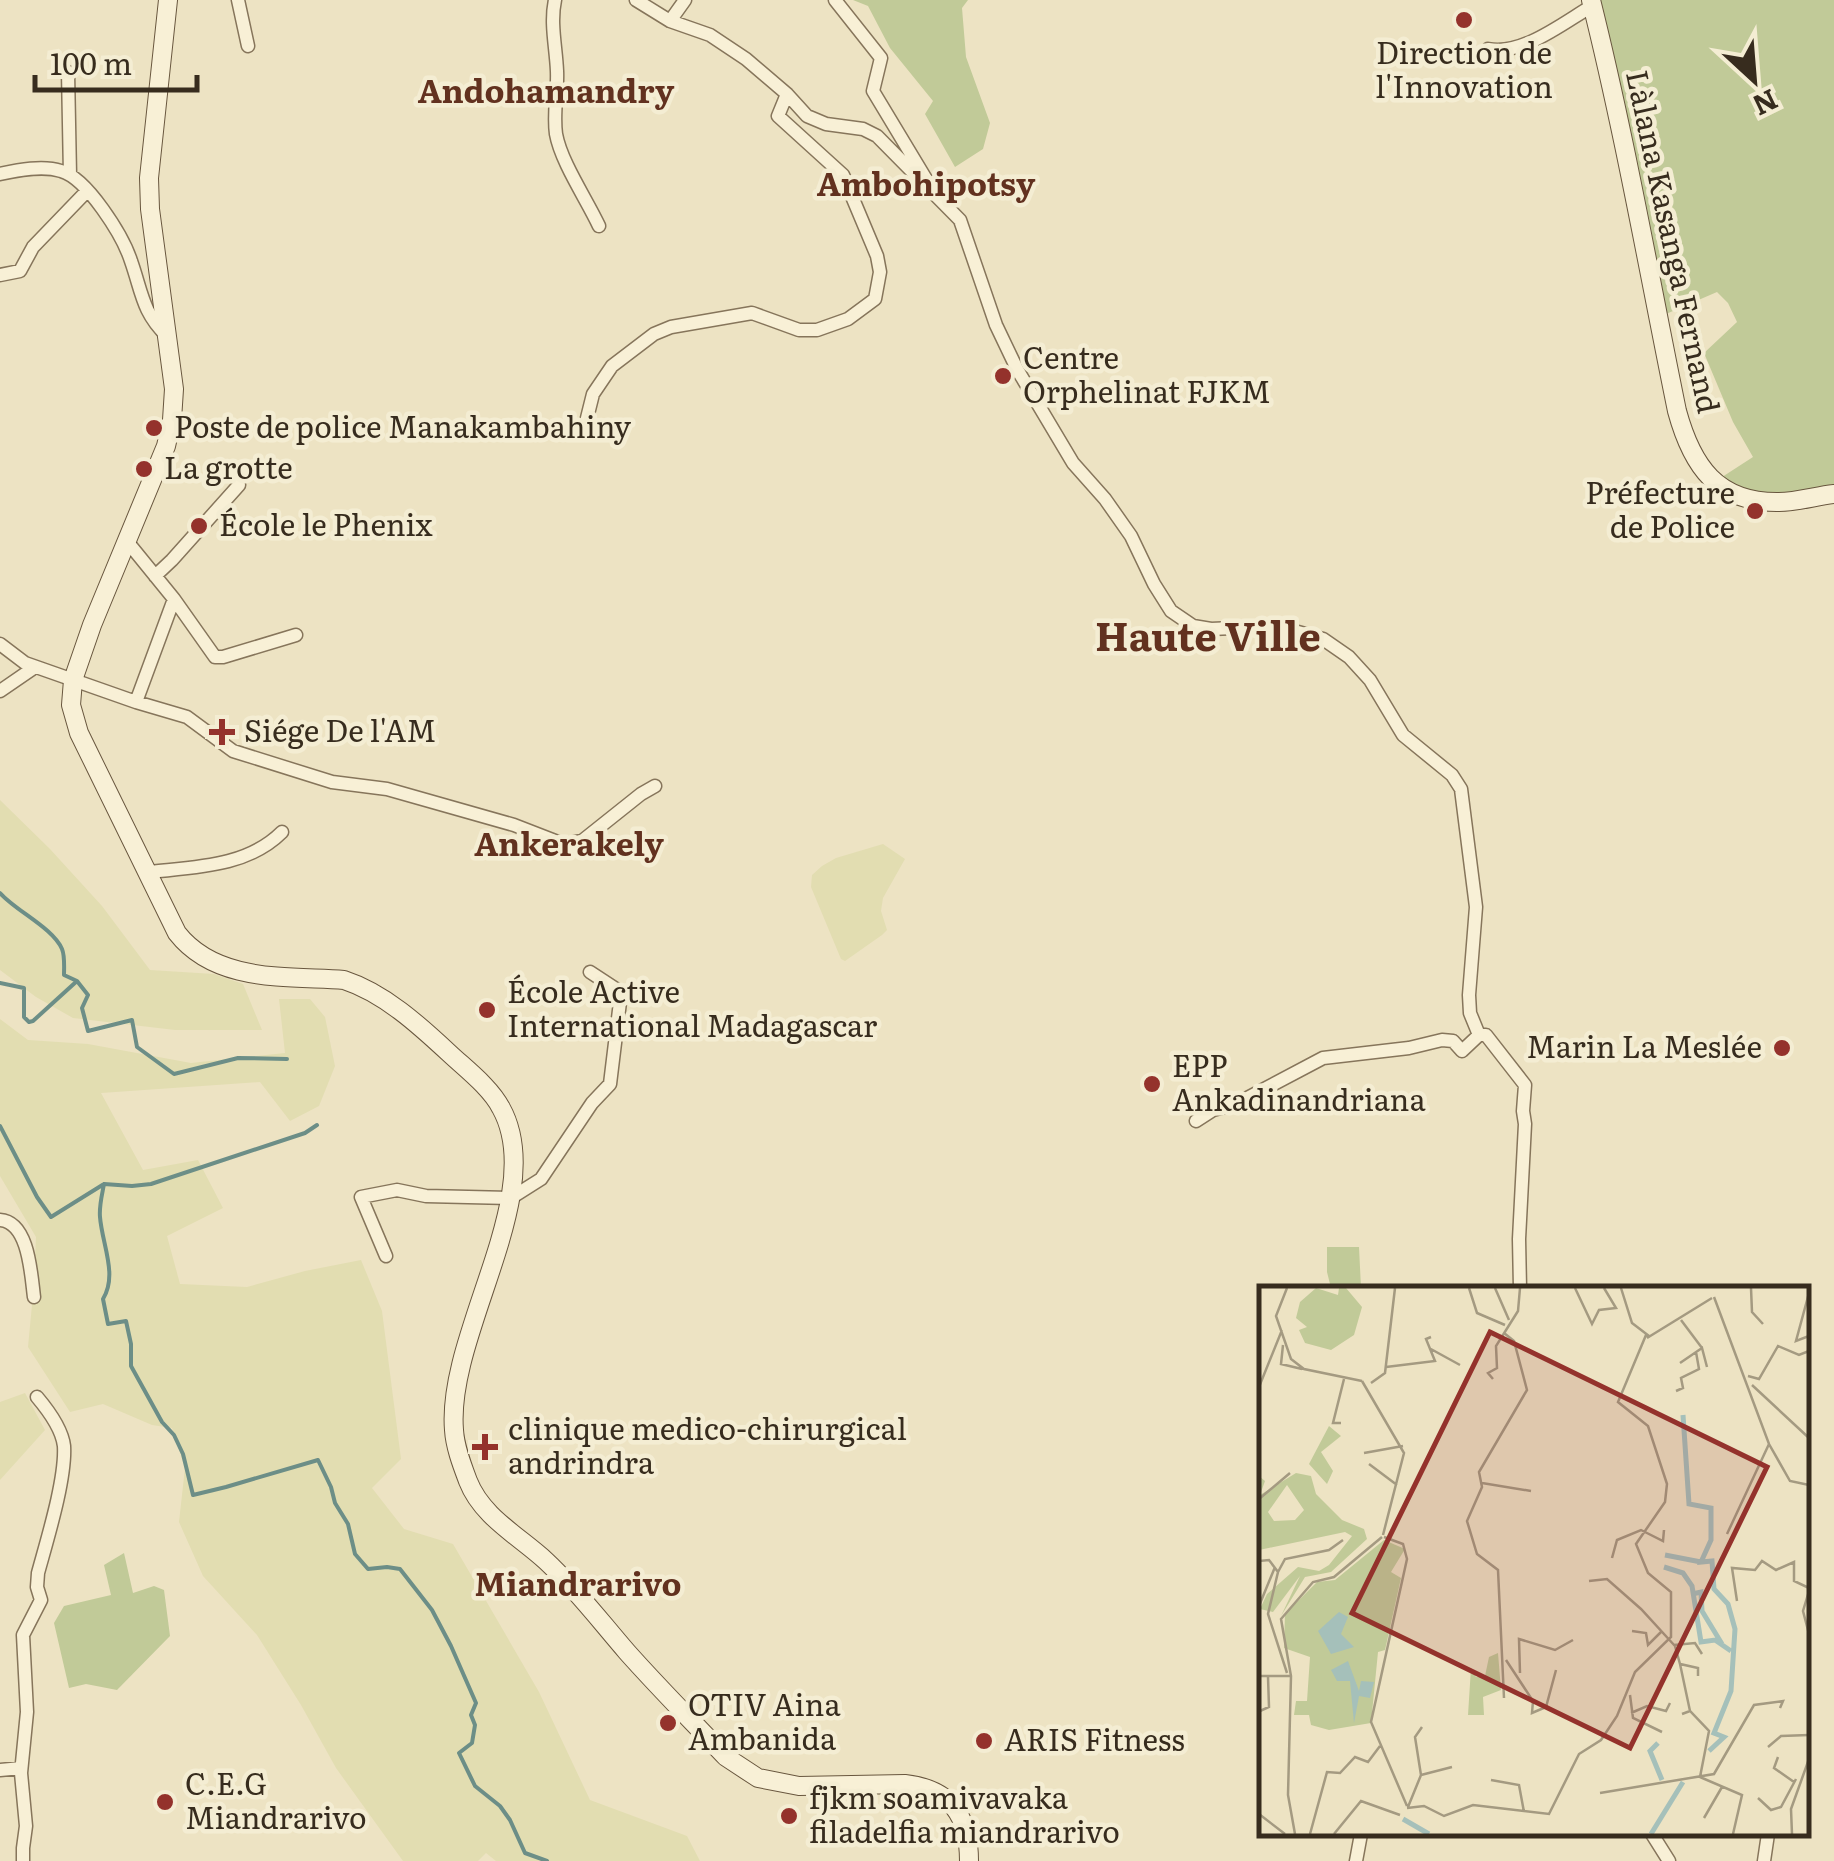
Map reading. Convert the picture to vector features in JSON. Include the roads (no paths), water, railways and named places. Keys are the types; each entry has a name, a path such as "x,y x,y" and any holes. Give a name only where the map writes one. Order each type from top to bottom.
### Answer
{"street":[{"path":"168,0 149,178 174,389 170,434 73,680 70,706 79,733 177,933 187,946 200,956 244,974 357,984 405,1014 433,1038 501,1108 515,1154 511,1198 457,1382 454,1434 474,1495 546,1562 726,1756 758,1778 798,1786 921,1786 956,1807 968,1834 969,1861"},
{"path":"238,0 248,46"},
{"path":"555,0 556,136 599,226"},
{"path":"636,0 670,21 710,35 746,59 808,116 877,136 960,220 996,325 1047,423 1072,463 1106,498 1131,536 1170,610 1193,626 1256,627 1322,639 1349,657 1370,680 1403,735 1452,775 1461,789 1476,908 1469,995 1470,1013 1479,1035"},
{"path":"670,21 684,0"},
{"path":"835,0 880,58 873,91 932,190"},
{"path":"1488,49 1506,51 1520,47 1591,3"},
{"name":"Làlana Kasanga Fernand","path":"1591,3 1624,139 1677,411 1698,467 1745,500 1777,502 1834,494"},
{"path":"68,72 70,174"},
{"path":"587,431 592,394 612,366 654,334 752,313 799,330 816,330 848,319 875,298 880,272 878,256 843,174 778,116 786,94"},
{"path":"0,174 48,169 70,174 102,209 122,239 150,318 166,336"},
{"path":"0,275 20,271 33,247 87,191"},
{"path":"155,576 239,486"},
{"path":"126,540 216,657 296,635"},
{"path":"136,702 174,599"},
{"path":"0,644 25,663 187,717 233,750 332,782 387,789 514,824 563,844 582,841 655,786"},
{"path":"0,690 36,667"},
{"path":"148,872 231,862 273,841 282,832"},
{"path":"386,1256 362,1197 396,1190 426,1196 511,1198 540,1179 610,1084 619,992 590,972"},
{"path":"1196,1121 1324,1058 1442,1040 1454,1041 1462,1051 1479,1035 1486,1034 1525,1084 1518,1240 1520,1286"},
{"path":"0,1220 10,1221 18,1229 28,1256 34,1297"},
{"path":"23,1861 26,1826 21,1768 27,1712 24,1635 42,1600 37,1587 38,1573 62,1476 64,1444 37,1397"},
{"path":"0,1770 21,1768"},
{"path":"1356,1861 1361,1836"},
{"path":"1653,1836 1669,1861"},
{"path":"1764,1861 1768,1836"}],"waterway":[{"path":"0,893 57,941 64,955 64,975 77,981 88,995 82,1008 88,1031 132,1020 137,1047 174,1074 238,1058 287,1059"},
{"path":"0,983 24,988 24,1017 29,1022 77,981"},
{"path":"104,1184 151,1184 305,1133 317,1125"},
{"path":"0,1126 51,1217 104,1184 100,1213 109,1270 103,1299 108,1324 126,1321 131,1366 162,1422 174,1435 193,1495 318,1460 348,1524 355,1554 368,1569 400,1569 432,1610 451,1646 476,1703 471,1715 475,1725 472,1743 459,1753 475,1786 500,1806 525,1853 547,1861"}],"place":[{"name":"Direction de l'Innovation","path":"1464,20"},
{"name":"Centre Orphelinat FJKM","path":"1003,376"},
{"name":"Poste de police Manakambahiny","path":"154,428"},
{"name":"La grotte","path":"144,469"},
{"name":"Préfecture de Police","path":"1755,511"},
{"name":"École le Phenix","path":"199,526"},
{"name":"Siége De l'AM","path":"222,732"},
{"name":"École Active International Madagascar","path":"487,1010"},
{"name":"Marin La Meslée","path":"1782,1048"},
{"name":"EPP Ankadinandriana","path":"1152,1084"},
{"name":"clinique medico-chirurgical andrindra","path":"485,1447"},
{"name":"OTIV Aina Ambanida","path":"668,1723"},
{"name":"ARIS Fitness","path":"984,1741"},
{"name":"C.E.G Miandrarivo","path":"165,1802"},
{"name":"fjkm soamivavaka filadelfia miandrarivo","path":"789,1816"}],"district":[{"name":"Andohamandry","path":"546,92"},
{"name":"Ambohipotsy","path":"926,185"},
{"name":"Haute Ville","path":"1208,637"},
{"name":"Ankerakely","path":"569,845"},
{"name":"Miandrarivo","path":"578,1585"}]}
